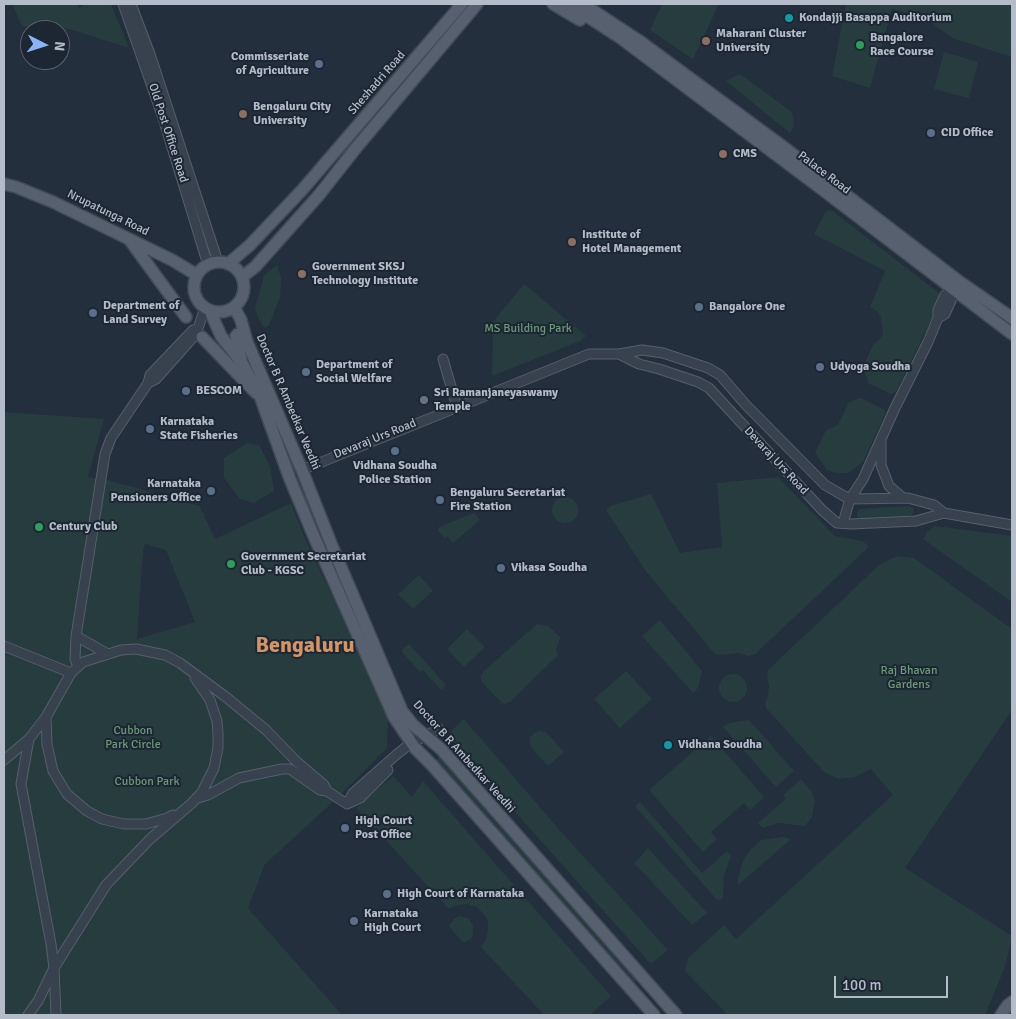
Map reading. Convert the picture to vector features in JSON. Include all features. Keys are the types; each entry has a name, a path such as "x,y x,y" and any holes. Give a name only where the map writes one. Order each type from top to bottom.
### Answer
{"main road":[{"name":"Sheshadri Road","path":"218,264 250,245 303,189 462,4"},
{"name":"Sheshadri Road","path":"242,277 255,267 319,195 356,148 478,4"},
{"path":"553,4 604,36 619,32"},
{"path":"568,4 619,32"},
{"path":"583,4 619,32"},
{"path":"598,4 618,17 619,32"},
{"name":"Palace Road","path":"619,32 719,106 952,285 1012,334"},
{"name":"Nrupatunga Road","path":"4,184 45,198 172,260 197,275"},
{"path":"128,238 186,317"},
{"path":"218,264 238,270 242,277 244,293 240,301 227,312 218,313 208,310 197,299 194,291 194,282 197,275 218,264"},
{"name":"Palace Road","path":"952,285 1012,318"},
{"name":"Doctor B R Ambedkar Veedhi","path":"234,307 399,705 413,725 442,750 676,1015"},
{"name":"Doctor B R Ambedkar Veedhi","path":"208,310 221,336 242,363 260,396 290,480 333,581 391,709 413,746 654,1015"},
{"path":"199,333 246,385 260,396"},
{"path":"242,363 236,336 238,334 242,336 247,342"},
{"path":"1002,1015 1012,1002"}],"street":[{"name":"Old Post Office Road","path":"123,4 163,118 218,264"},
{"name":"Old Post Office Road","path":"131,4 150,54 218,264"},
{"path":"952,285 952,296 945,314 938,318 863,479 850,499 843,523 916,521 944,513 1012,525"},
{"path":"75,670 76,636 104,454 111,438 148,382 150,375 193,330 199,333 208,310"},
{"name":"Devaraj Urs Road","path":"302,470 589,354 619,354 642,350 663,353 708,368 720,375 746,405 825,485 850,499"},
{"name":"Devaraj Urs Road","path":"619,354 638,364 698,382 709,388 822,510 837,523 843,523"},
{"path":"443,359 457,407"},
{"path":"881,439 881,465 890,486 903,498"},
{"path":"850,499 903,498 934,504 944,513"},
{"path":"916,500 923,513 916,521"},
{"path":"76,636 106,653"},
{"path":"4,646 75,670"},
{"path":"4,760 30,739 75,670 83,662 106,653 121,650 150,651 180,663 192,674 226,697 266,730 297,762 324,785 327,791"},
{"path":"28,1015 38,1001 54,968 106,885 150,839 197,798 214,768 218,748 217,721 210,700 192,674"},
{"path":"46,717 47,744 53,771 67,794 87,811 102,819 124,824 146,824 167,818 187,807"},
{"path":"197,798 208,795 239,778 290,769 320,790 327,791 347,804 360,798 399,758 427,737"},
{"path":"30,739 21,784 54,968 56,1015"}],"green space":[{"path":"12,4 77,4 79,8 87,4 111,4 129,48 70,29 70,20 20,20 20,22"},
{"path":"662,4 719,4 693,59 650,30"},
{"name":"Bangalore Race Course","path":"846,4 1012,4 1012,57 952,38 928,20 892,9 870,88 832,76"},
{"path":"944,52 978,62 969,98 934,89"},
{"path":"740,74 792,112 794,126 790,133 726,81"},
{"path":"831,210 943,296 896,392 891,394 868,383 862,369 873,345 880,339 883,333 881,317 877,311 870,307 885,271 814,234 826,211"},
{"path":"277,265 281,278 280,297 269,325 265,328 259,320 255,309 264,275"},
{"name":"MS Building Park","path":"524,284 586,336 580,341 492,376 493,322"},
{"path":"861,398 886,412 863,462 848,473 837,473 827,470 815,453 826,430 838,425 849,402"},
{"name":"Cubbon Park","path":"4,412 104,419 88,477 108,480 199,506 202,512 205,513 204,516 215,539 291,503 306,541 388,713 387,748 332,803 265,864 248,908 342,1015 4,1015","holes":["145,544 166,550 195,622 137,639"]},
{"path":"247,443 259,445 270,466 274,491 254,503 240,499 224,478 224,458"},
{"path":"778,477 835,536 863,541 869,547 755,654 749,656 739,653 715,654 645,570 606,510 610,506 651,494 680,553 722,547 717,483"},
{"path":"565,497 574,501 578,510 574,519 565,523 556,519 552,510 556,501"},
{"path":"909,506 913,508 914,512 912,515 863,520 857,516 857,511 861,509"},
{"path":"474,513 480,520 453,543 447,536 445,538 438,531 439,527"},
{"path":"935,526 1012,536 1012,602 923,539 927,532"},
{"name":"Raj Bhavan Gardens","path":"897,556 914,558 1012,629 1012,710 905,868 1012,936 1005,967 985,1015 725,1015 725,1012 685,971 688,958 724,925 736,939 893,795 871,769 855,777 839,779 824,772 766,708 765,704 769,686 768,670 878,566"},
{"path":"419,575 433,591 413,609 398,594"},
{"path":"660,620 702,671 698,688 693,693 642,636"},
{"path":"537,624 548,626 560,637 556,650 558,655 510,702 505,704 481,681 481,676 484,671"},
{"path":"467,629 485,647 464,667 447,649"},
{"path":"409,644 446,685 441,690 423,670 420,672 401,651"},
{"path":"626,671 652,699 620,728 594,699"},
{"path":"733,674 743,678 747,688 743,698 733,702 723,698 719,688 723,678"},
{"path":"464,719 556,826 668,950 652,963 649,962 483,776 486,771 471,759 469,760 450,738 451,731"},
{"path":"749,720 794,771 776,787 723,727 729,723"},
{"path":"546,732 564,752 548,766 531,747 530,738 534,733"},
{"path":"711,736 764,797 750,810 744,803 711,832 717,839 703,852 649,790"},
{"path":"438,758 442,759 636,976 635,982 631,981 437,764 436,760"},
{"path":"393,776 412,797 423,781 611,996 590,1015 544,1015 481,947 488,931 488,921 483,913 476,907 467,904 457,905 449,909 356,808"},
{"path":"801,779 812,792 815,801 812,817 805,826 778,823 763,828 758,823 786,799 783,795"},
{"path":"640,802 702,873 727,851 731,856 724,875 723,897 721,900 717,900 635,806"},
{"path":"784,837 791,839 738,885 741,866 752,848 761,840"},
{"path":"648,848 707,913 692,925 634,863"},
{"path":"459,916 468,918 473,925 471,939 465,942 462,942 449,926"}],"place":[{"name":"Kondajji Basappa Auditorium","path":"789,18"},
{"name":"Maharani Cluster University","path":"706,41"},
{"name":"Bangalore Race Course","path":"860,45"},
{"name":"Commisseriate of Agriculture","path":"319,64"},
{"name":"Bengaluru City University","path":"243,114"},
{"name":"CID Office","path":"931,133"},
{"name":"CMS","path":"723,154"},
{"name":"Institute of Hotel Management","path":"572,242"},
{"name":"Government SKSJ Technology Institute","path":"302,274"},
{"name":"Bangalore One","path":"699,307"},
{"name":"Department of Land Survey","path":"93,313"},
{"name":"Udyoga Soudha","path":"820,367"},
{"name":"Department of Social Welfare","path":"306,372"},
{"name":"BESCOM","path":"186,391"},
{"name":"Sri Ramanjaneyaswamy Temple","path":"424,400"},
{"name":"Karnataka State Fisheries","path":"150,429"},
{"name":"Vidhana Soudha Police Station","path":"395,451"},
{"name":"Karnataka Pensioners Office","path":"211,491"},
{"name":"Bengaluru Secretariat Fire Station","path":"440,500"},
{"name":"Century Club","path":"39,527"},
{"name":"Government Secretariat Club - KGSC","path":"231,564"},
{"name":"Vikasa Soudha","path":"501,568"},
{"name":"Vidhana Soudha","path":"668,745"},
{"name":"High Court Post Office","path":"345,828"},
{"name":"High Court of Karnataka","path":"387,894"},
{"name":"Karnataka High Court","path":"354,921"}],"district":[{"name":"Bengaluru","path":"305,646"}],"park label":[{"name":"Cubbon Park Circle","path":"133,738"}]}
